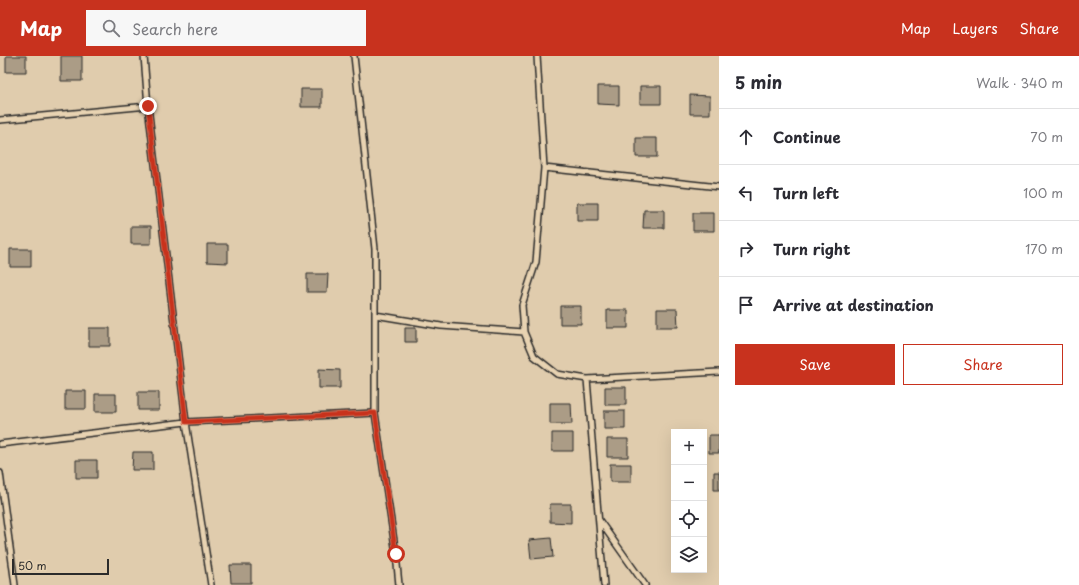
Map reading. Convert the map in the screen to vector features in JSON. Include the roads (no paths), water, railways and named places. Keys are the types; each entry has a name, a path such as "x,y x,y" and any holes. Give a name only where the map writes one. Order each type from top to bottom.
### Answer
{"lane":[{"path":"144,56 148,106 186,422 211,585"},
{"path":"354,56 375,249 375,413 396,554 399,585"},
{"path":"537,56 544,168 536,262 522,306 524,332 534,356 557,374 587,379 719,372"},
{"path":"0,120 148,106"},
{"path":"544,168 719,187"},
{"path":"375,315 441,326 524,332"},
{"path":"587,379 604,585"},
{"path":"0,444 186,422 375,413"},
{"path":"0,473 15,585"},
{"path":"599,519 645,585"}]}
